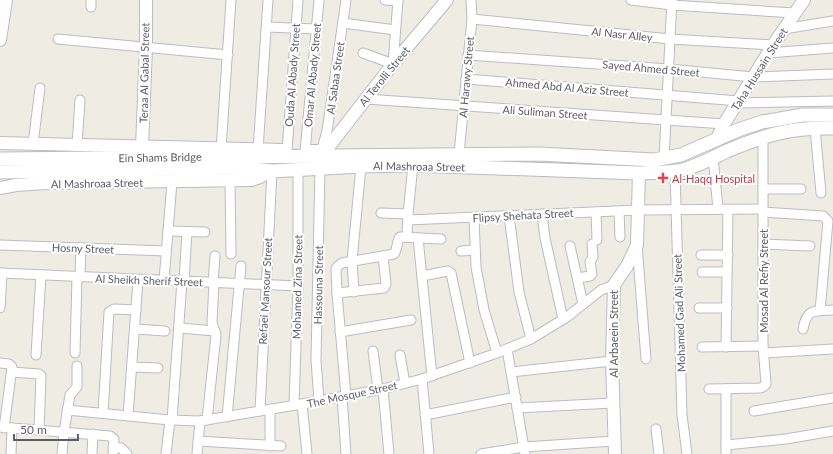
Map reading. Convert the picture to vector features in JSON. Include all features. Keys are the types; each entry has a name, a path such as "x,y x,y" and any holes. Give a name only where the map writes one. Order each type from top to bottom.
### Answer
{"main road":[{"name":"Al Mashroaa Street","path":"320,153 539,154 654,160 681,154 750,126 774,119 804,115 833,115"},
{"name":"Al Mashroaa Street","path":"272,171 413,164 640,173 674,171 690,168 763,136 789,130 833,128"},
{"name":"Ein Shams Bridge","path":"0,159 320,153"},
{"name":"Ein Shams Bridge","path":"0,172 239,168 272,171"}],"street":[{"path":"0,40 6,0"},
{"name":"Teraa Al Gabal Street","path":"142,147 146,48 146,0"},
{"path":"221,149 231,0"},
{"path":"259,153 268,0"},
{"name":"Ouda Al Abady Street","path":"287,150 298,0"},
{"name":"Omar Al Abady Street","path":"305,151 319,0"},
{"name":"Al Sabaa Street","path":"320,153 327,131 346,0"},
{"path":"363,53 393,64 398,1 385,0"},
{"name":"Al Terolli Street","path":"320,153 332,143 393,64 447,0"},
{"name":"Al Harawy Street","path":"459,154 472,19 471,0"},
{"path":"631,0 672,2 794,13"},
{"name":"Taha Hussain Street","path":"717,139 724,124 770,49 804,0"},
{"path":"664,159 672,2"},
{"name":"Al Nasr Alley","path":"472,19 770,49 833,48"},
{"path":"784,29 833,21"},
{"path":"343,23 395,30"},
{"path":"267,27 316,29"},
{"path":"58,39 228,55"},
{"name":"Sayed Ahmed Street","path":"468,54 669,69 753,77 833,74"},
{"name":"Ahmed Abd Al Aziz Street","path":"466,79 738,102 833,100"},
{"path":"33,144 40,88"},
{"name":"Ali Suliman Street","path":"366,99 724,124"},
{"path":"77,145 80,100"},
{"path":"815,128 820,192"},
{"name":"Mosad Al Refiy Street","path":"726,389 760,388 765,386 766,381 764,350 763,136"},
{"name":"Al Mashroaa Street","path":"0,144 221,149 259,153 287,150 320,153"},
{"path":"713,157 718,209"},
{"path":"407,237 413,164"},
{"path":"354,292 352,261 361,166"},
{"name":"Hassouna Street","path":"319,401 316,360 320,168"},
{"name":"Mohamed Zina Street","path":"298,169 298,405 307,454"},
{"name":"Al Mashroaa Street","path":"0,188 16,184 250,180 272,171"},
{"name":"Refaei Mansour Street","path":"260,411 272,171"},
{"name":"Mohamed Gad Ali Street","path":"674,171 682,415 687,454"},
{"name":"Al Arbaeein Street","path":"615,454 612,362 614,284 627,266 637,246 640,173"},
{"path":"230,181 231,254"},
{"path":"164,280 172,182"},
{"path":"763,189 801,189"},
{"path":"726,347 728,209"},
{"name":"Flipsy Shehata Street","path":"381,213 408,217 474,218 638,210 728,209 763,210 823,216 827,218 829,223 820,311"},
{"path":"619,211 620,237"},
{"path":"578,278 590,276 592,274 590,262 593,257 595,242 596,212"},
{"path":"542,214 545,238 563,319"},
{"path":"509,216 519,292 531,339"},
{"path":"474,218 476,267 484,310 497,353"},
{"path":"168,231 205,232"},
{"path":"166,454 171,420 180,328 187,232"},
{"path":"346,454 336,268 342,263 394,254 399,238 441,239"},
{"path":"418,238 432,376"},
{"path":"763,244 810,246"},
{"name":"Hosny Street","path":"0,245 166,250"},
{"path":"570,246 584,304"},
{"path":"637,246 646,359"},
{"path":"75,352 81,247"},
{"path":"461,251 475,250"},
{"path":"701,255 728,255"},
{"path":"197,454 198,441 204,420 216,335 212,323 215,256"},
{"path":"337,293 384,288 386,284 383,256"},
{"path":"227,417 241,266"},
{"path":"422,276 448,271 451,273 470,362"},
{"path":"702,272 727,272"},
{"path":"0,308 1,273"},
{"name":"Al Sheikh Sherif Street","path":"1,273 298,286"},
{"path":"36,355 41,275"},
{"path":"128,416 138,280"},
{"name":"The Mosque Street","path":"67,410 171,420 204,420 344,397 381,389 432,376 497,353 531,339 563,319 601,290 614,284"},
{"path":"699,308 727,308"},
{"path":"103,413 109,314 114,309 136,310"},
{"path":"804,329 805,319 808,314 815,311 833,310"},
{"path":"340,332 410,320"},
{"path":"180,328 215,330"},
{"path":"135,329 165,331"},
{"path":"702,347 764,350 833,349"},
{"path":"507,349 525,451"},
{"path":"373,351 381,389 388,454"},
{"path":"400,355 405,383"},
{"path":"511,372 612,362"},
{"path":"0,363 11,365 12,367 6,428 11,454"},
{"path":"62,454 70,395 77,387 77,366"},
{"path":"132,367 158,368"},
{"path":"12,372 39,374 42,376 39,430"},
{"path":"422,379 429,454"},
{"path":"709,390 726,389 726,450 833,431"},
{"path":"425,415 516,397"},
{"path":"754,411 833,398"},
{"path":"517,408 613,403"},
{"path":"270,409 270,446"},
{"path":"6,428 110,436 114,439 113,450 121,448 127,454"},
{"path":"656,428 659,454"},
{"path":"92,454 93,434"},
{"path":"198,441 281,446"},
{"path":"481,454 525,451 614,441"}],"place":[{"name":"Al-Haqq Hospital","path":"663,178"}]}
